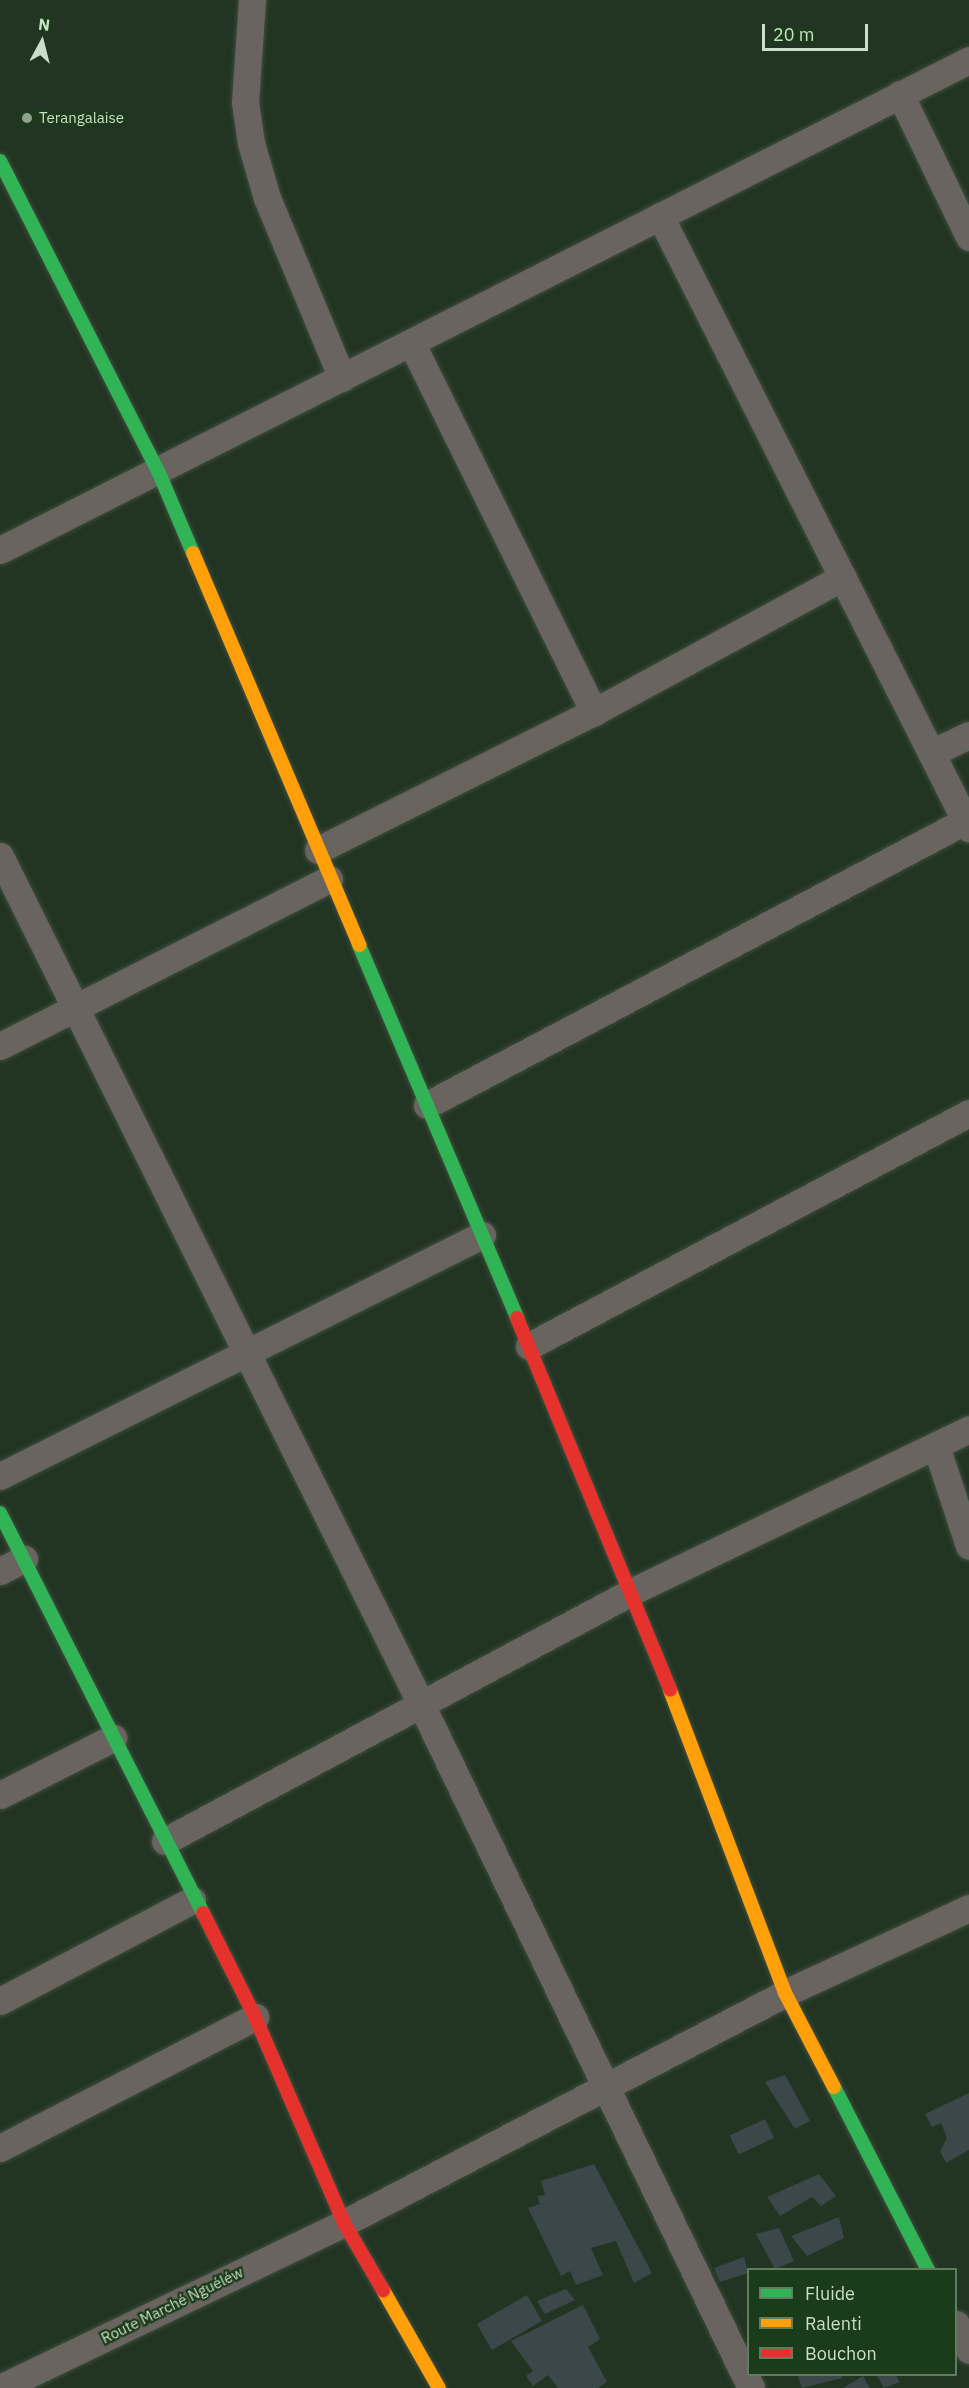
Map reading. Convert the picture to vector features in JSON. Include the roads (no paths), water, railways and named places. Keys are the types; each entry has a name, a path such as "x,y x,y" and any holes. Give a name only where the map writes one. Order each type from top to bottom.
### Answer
{"street":[{"path":"252,0 245,102 252,142 271,208 342,378"},
{"path":"0,550 159,473 969,60"},
{"path":"900,94 969,237"},
{"path":"0,161 6,192 159,473 329,879 633,1591 785,1993 927,2268"},
{"path":"427,1105 967,824 660,216"},
{"path":"412,344 594,712"},
{"path":"318,850 594,712 843,577"},
{"path":"931,753 969,735"},
{"path":"0,856 245,1356 423,1708 609,2089 751,2388"},
{"path":"0,1046 76,1011 194,943 329,879"},
{"path":"529,1346 969,1113"},
{"path":"0,1476 245,1356 482,1235"},
{"path":"165,1841 423,1708 633,1591 969,1429"},
{"path":"936,1446 969,1546"},
{"path":"0,1513 12,1565 113,1738 192,1900 255,2017 344,2223 439,2388"},
{"path":"0,1795 113,1738"},
{"path":"0,2001 192,1900"},
{"name":"Route Marché Nguéléw","path":"0,2388 344,2223 609,2089 785,1993 969,1908"},
{"path":"0,2148 255,2017"},
{"path":"957,2324 969,2350"}],"place":[{"name":"Terangalaise","path":"27,118"}]}
